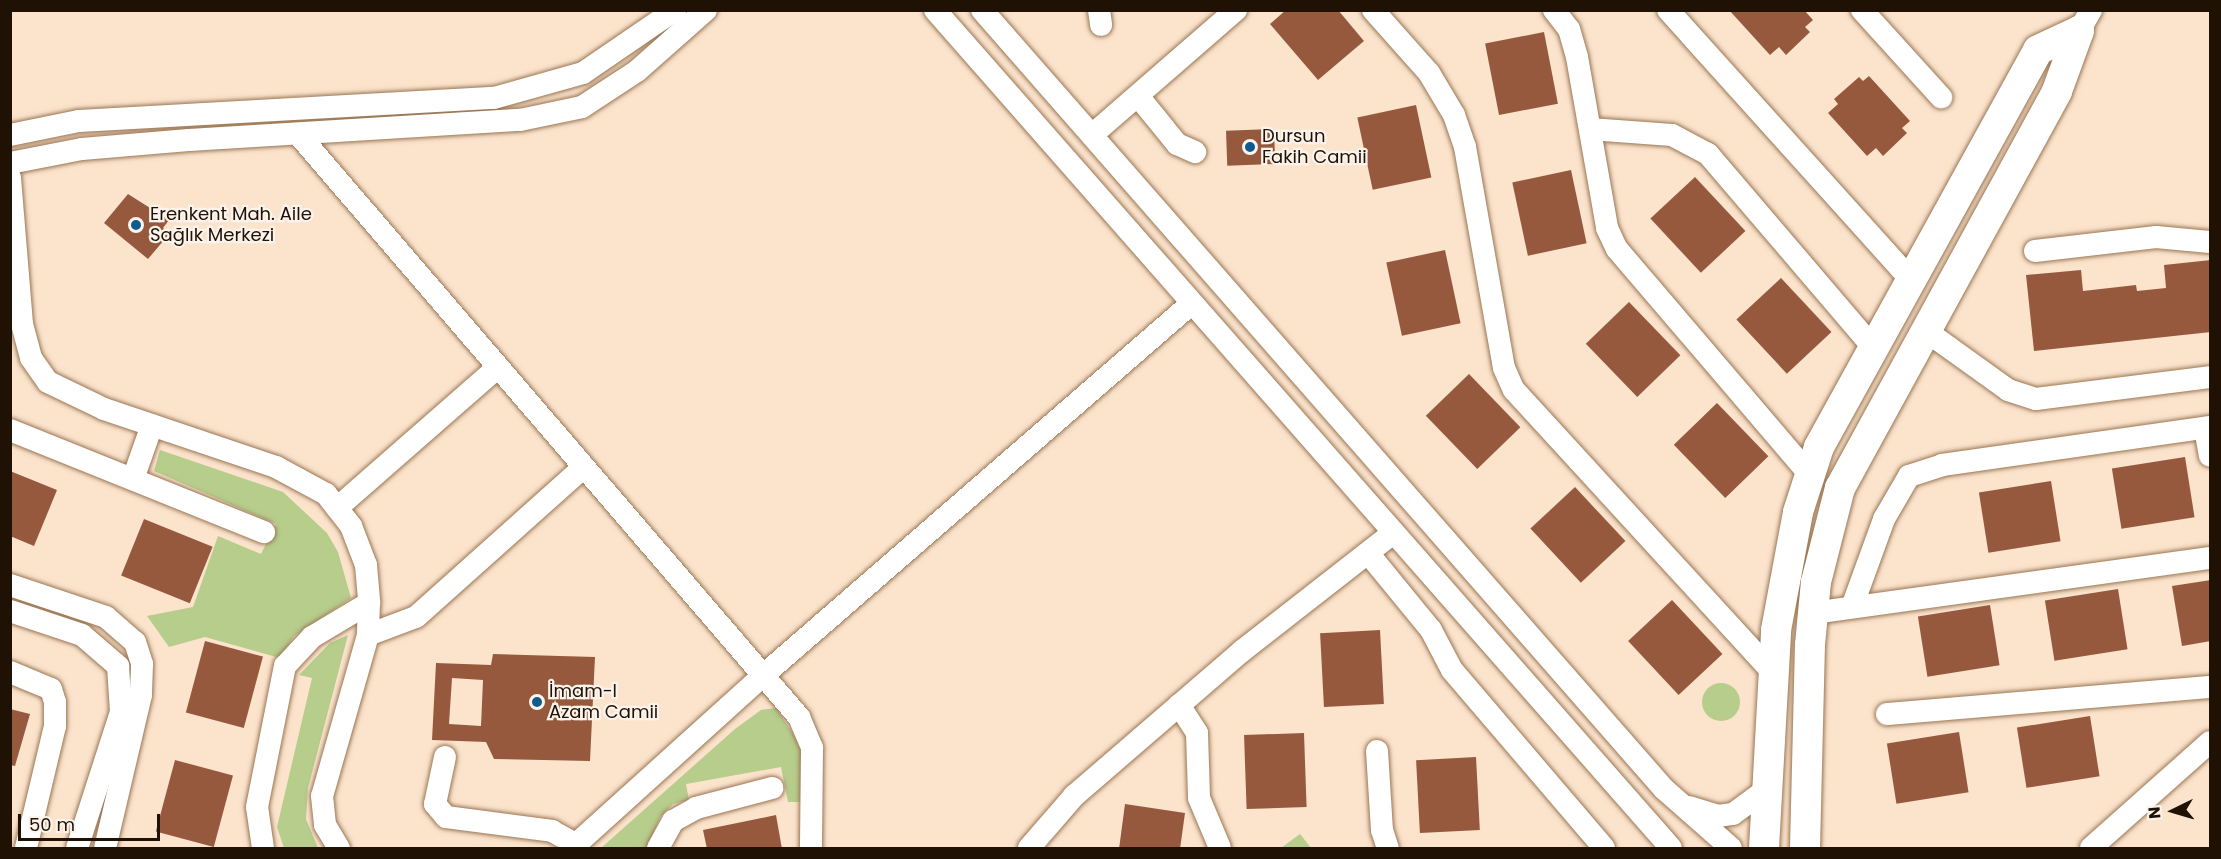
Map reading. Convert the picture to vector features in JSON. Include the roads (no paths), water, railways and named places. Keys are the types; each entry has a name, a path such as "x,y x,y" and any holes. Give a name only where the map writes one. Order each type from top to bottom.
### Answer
{"main road":[{"path":"1764,849 1776,630 1810,475 1871,345 2037,50 2085,21"},
{"path":"1805,849 1813,613 1840,488 2057,91 2085,21"}],"street":[{"path":"10,135 103,119 494,99 583,73 675,10"},
{"path":"10,163 82,150 519,120 582,106 637,71 706,10"},
{"path":"935,10 1671,849"},
{"path":"982,10 1683,805 1731,849"},
{"path":"1373,10 1429,73 1454,115 1465,147 1504,368 1514,390 1774,674"},
{"path":"1554,10 1569,29 1590,129 1607,228 1617,249 1810,475"},
{"path":"1862,10 1941,97"},
{"path":"1674,13 1908,277"},
{"path":"1092,135 1228,14"},
{"path":"1138,96 1177,144 1195,152"},
{"path":"1590,129 1672,135 1708,154 1871,345"},
{"path":"298,134 497,368 765,674 799,717 812,748 811,849"},
{"path":"10,178 15,302 32,358 48,382 152,425 276,467 326,494 351,526 366,565 369,603 368,635 322,796 325,825 339,849"},
{"path":"2036,251 2156,237 2211,242"},
{"path":"445,757 435,804 446,817 552,831 574,847 765,674 1192,303"},
{"path":"1926,332 2008,390 2036,399 2211,377"},
{"path":"337,508 497,368"},
{"path":"133,479 152,425"},
{"path":"1852,607 1884,519 1909,476 1942,465 2208,428 2211,456"},
{"path":"10,430 264,532"},
{"path":"368,635 416,617 584,467"},
{"path":"1029,849 1074,796 1179,705 1394,533"},
{"path":"1368,553 1431,630 1452,670 1604,849"},
{"path":"1813,613 2211,558"},
{"path":"10,585 106,617 135,642 142,664 141,695 105,849"},
{"path":"263,849 257,807 285,666 312,637 369,603"},
{"path":"10,611 82,635 118,666 121,712 77,849"},
{"path":"10,672 51,689 55,702 55,726 26,849"},
{"path":"1887,714 2211,687"},
{"path":"1179,705 1197,733 1199,798 1220,849"},
{"path":"2091,849 2211,742"},
{"path":"1377,751 1382,830 1388,849"},
{"path":"658,849 673,820 696,808 772,788"},
{"path":"1683,805 1718,816 1733,814 1767,789"}],"place":[{"name":"Dursun Fakih Camii","path":"1250,147"},
{"name":"Erenkent Mah. Aile Sağlık Merkezi","path":"136,225"},
{"name":"İmam-I Azam Camii","path":"537,702"}]}
